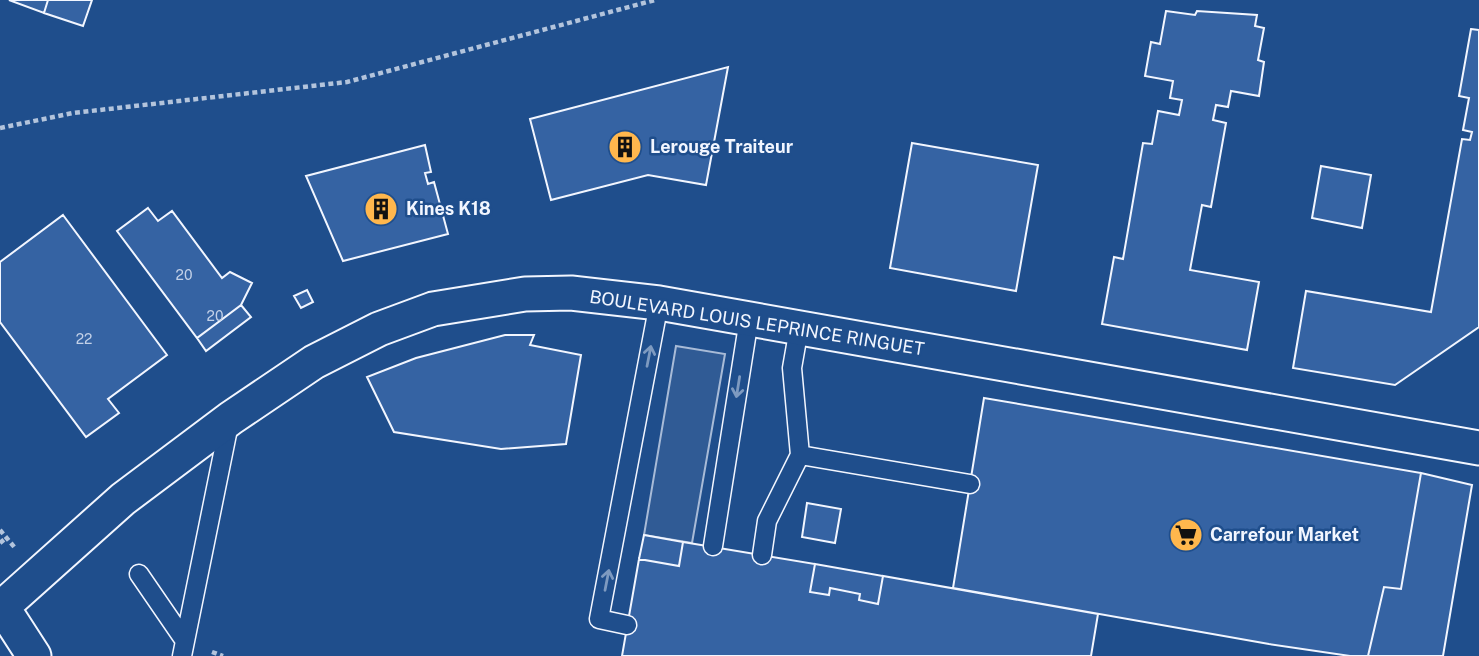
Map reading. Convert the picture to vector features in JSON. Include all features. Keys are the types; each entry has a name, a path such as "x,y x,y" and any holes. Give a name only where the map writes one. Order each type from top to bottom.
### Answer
{"street":[{"name":"BOULEVARD LOUIS LEPRINCE RINGUET","path":"1,609 123,499 231,418 314,362 379,328 433,309 537,293 571,293 659,303 1479,448"},
{"path":"1,609 34,656"}],"lane":[{"path":"627,625 599,619 659,303"},
{"path":"713,547 749,319"},
{"path":"762,555 767,521 800,456 792,368 799,328"},
{"path":"184,648 231,418"},
{"path":"800,456 970,484"},
{"path":"139,574 184,648"}],"path":[{"path":"0,128 73,113 347,82 655,0"},
{"path":"0,543 6,538"}],"shaded area":[{"path":"676,346 725,354 692,543 644,535"}],"building":[{"path":"9,0 48,0 44,13"},
{"path":"48,0 92,0 83,26 44,13"},
{"path":"1166,11 1195,15 1197,11 1257,15 1255,26 1264,28 1258,60 1264,62 1259,96 1231,91 1228,107 1216,105 1213,120 1226,123 1211,207 1202,205 1190,270 1259,282 1247,350 1102,324 1114,257 1123,259 1143,143 1152,144 1158,111 1179,115 1182,100 1170,98 1173,81 1145,76 1151,42 1160,44"},
{"path":"1471,29 1479,30 1479,327 1395,385 1293,368 1306,291 1431,312 1462,139 1470,140 1472,132 1463,130 1469,98 1459,96"},
{"name":"Lerouge Traiteur","path":"728,67 706,185 648,175 551,200 530,119"},
{"path":"912,143 1038,165 1016,291 890,268"},
{"name":"Kines K18","path":"425,145 431,172 425,173 428,184 434,182 448,234 343,261 306,176"},
{"path":"1321,166 1371,175 1362,228 1312,218"},
{"path":"148,208 158,221 172,211 222,278 230,272 252,283 241,305 197,338 117,231"},
{"path":"63,215 167,355 108,399 119,413 86,437 0,322 0,262"},
{"path":"307,290 313,302 301,308 294,296"},
{"path":"241,305 251,317 206,351 197,338"},
{"path":"505,335 534,335 530,345 581,355 566,444 501,449 394,432 367,377 416,358"},
{"name":"Carrefour Market","path":"984,398 1421,473 1401,589 1384,587 1368,656 1350,656 1269,644 953,588"},
{"path":"1421,473 1472,485 1443,656 1368,656 1384,587 1401,589"},
{"path":"807,503 841,509 835,543 802,537"},
{"path":"644,535 683,542 679,566 639,559"},
{"path":"683,542 815,564 810,592 829,595 830,588 860,594 859,600 878,604 883,576 1098,614 1091,656 622,656 639,559 679,566"},
{"path":"815,564 883,576 878,604 859,600 860,594 830,588 829,595 810,592"}],"place":[{"name":"Lerouge Traiteur","path":"625,147"},
{"name":"Kines K18","path":"381,209"},
{"name":"Carrefour Market","path":"1186,535"}]}
